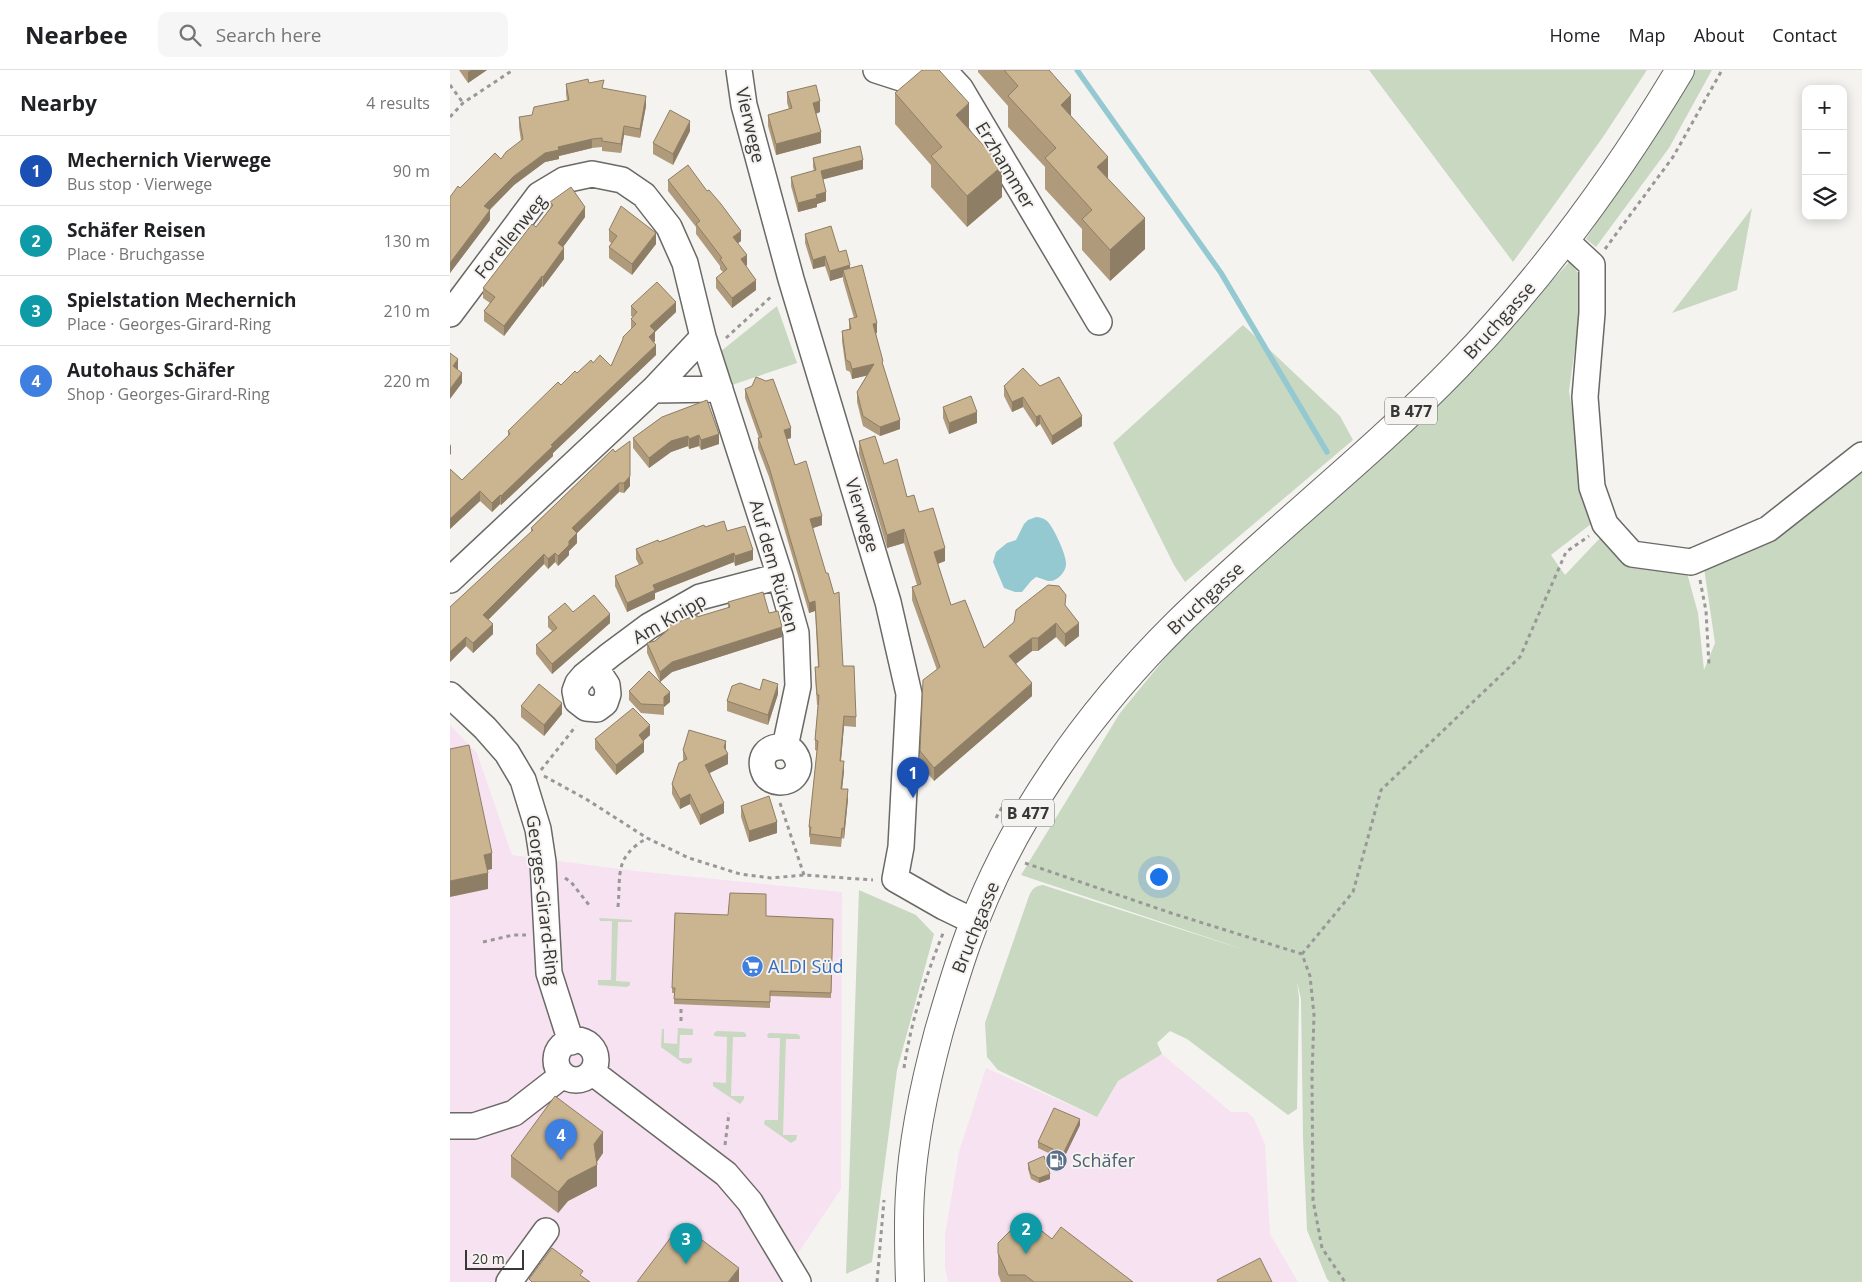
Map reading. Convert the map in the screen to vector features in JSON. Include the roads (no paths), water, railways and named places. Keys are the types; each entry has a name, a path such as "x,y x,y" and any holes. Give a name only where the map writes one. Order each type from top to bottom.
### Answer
{"main road":[{"name":"Bruchgasse","path":"910,1282 908,1227 912,1169 932,1056 947,1000 974,922 1006,853 1071,746 1146,656 1204,598 1366,454 1455,368 1526,290 1566,242 1628,154 1680,70"},
{"name":"Bruchgasse","path":"895,1282 900,1269 908,1227"}],"street":[{"name":"Vierwege","path":"739,70 744,105 791,279 888,602 909,694 901,846 895,879 974,922"},
{"name":"Erzhammer","path":"876,70 904,79 943,70 960,88 1099,322"},
{"name":"Forellenweg","path":"450,314 539,194 564,180 592,174 622,180 644,195 669,227 685,263 706,346"},
{"path":"1566,242 1592,265 1592,313 1585,397 1592,487 1606,524 1632,554 1691,562 1768,529 1862,455"},
{"path":"453,571 653,390 706,346"},
{"name":"Auf dem Rücken","path":"706,346 780,576 796,633 798,686 785,747 777,746 767,751 763,758 762,767 767,777 777,782"},
{"path":"653,390 720,390"},
{"name":"Am Knipp","path":"586,708 578,701 575,692 578,683 595,667 649,626 700,597 780,576"},
{"name":"Georges-Girard-Ring","path":"450,695 485,728 507,753 523,780 538,828 543,862 549,973 571,1042"},
{"path":"571,1042 583,1042 589,1046 594,1051 596,1058 592,1072 580,1080 572,1080 563,1075 557,1066 556,1059 562,1046 571,1042"},
{"path":"592,1072 722,1170 750,1202 798,1282"},
{"path":"450,1126 474,1126 514,1114 563,1075"},
{"path":"509,1282 546,1231"}],"water":[{"path":"1036,517 1046,520 1053,529 1066,560 1066,567 1055,580 1048,581 1036,577 1022,592 1015,592 1004,588 993,562 996,552 1007,543 1016,540 1024,524"}],"waterway":[{"path":"1077,70 1221,273 1327,452"}],"place":[{"name":"Mechernich Vierwege","path":"913,798"},
{"name":"ALDI Süd","path":"752,966"},
{"name":"Autohaus Schäfer","path":"561,1160"},
{"name":"Schäfer","path":"1056,1160"},
{"name":"Schäfer Reisen","path":"1026,1254"},
{"name":"Spielstation Mechernich","path":"686,1264"}]}
